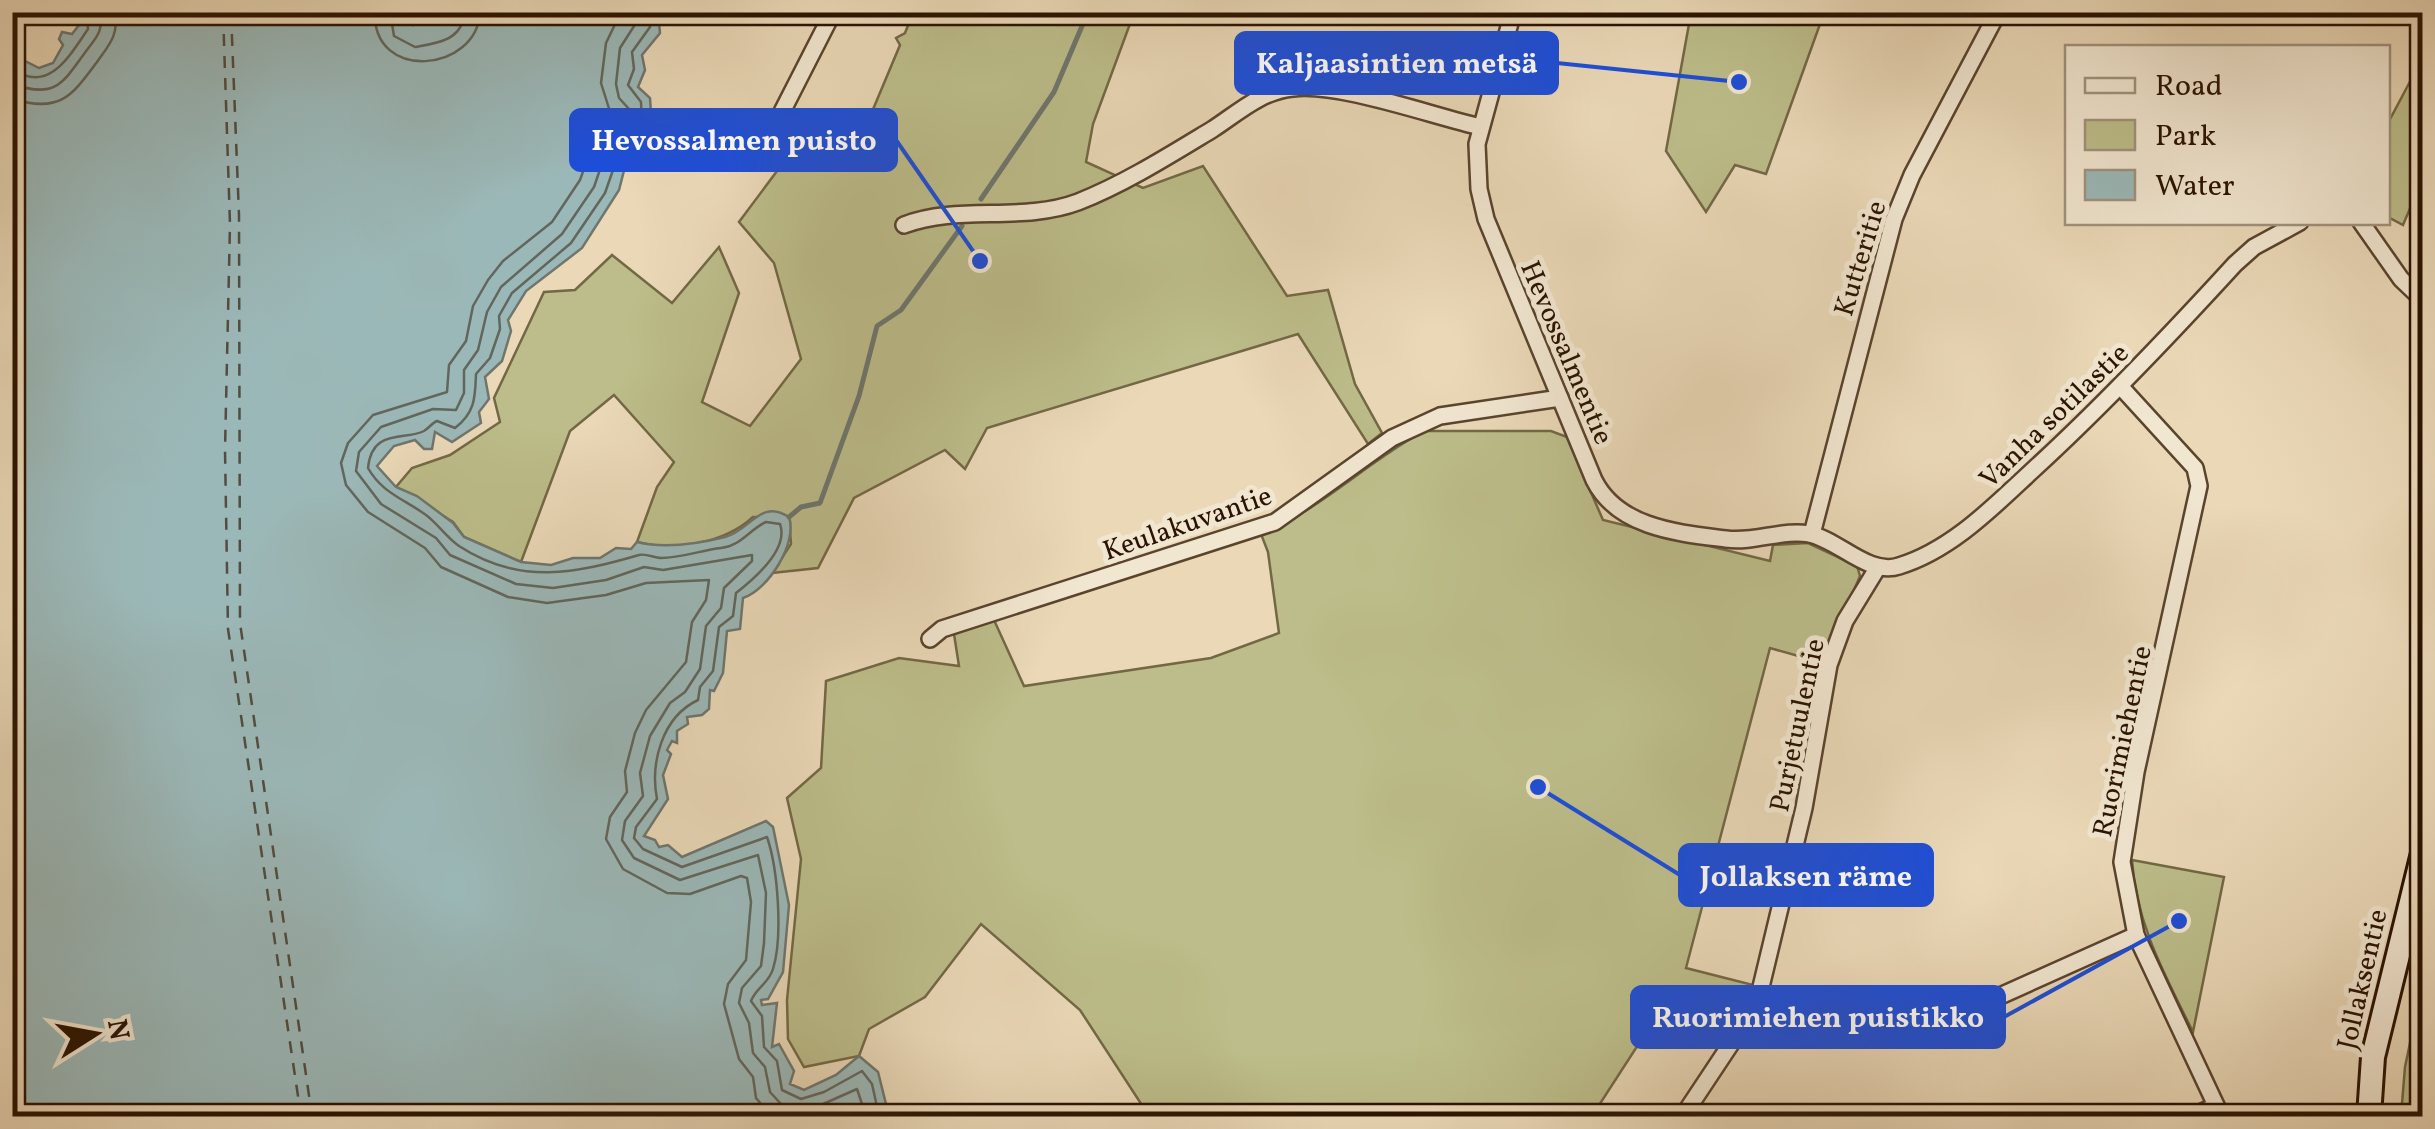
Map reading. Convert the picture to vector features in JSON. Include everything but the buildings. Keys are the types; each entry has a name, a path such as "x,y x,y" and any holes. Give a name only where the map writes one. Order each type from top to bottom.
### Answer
{"main road":[{"name":"Jollaksentie","path":"2369,1116 2372,1056 2422,857"}],"street":[{"path":"762,151 833,12"},
{"name":"Hevossalmentie","path":"1513,12 1480,127 1476,168 1486,219 1599,489 1624,514 1664,528 1738,541 1812,534"},
{"name":"Kutteritie","path":"1812,534 1894,219 1912,175 1998,12"},
{"path":"904,225 934,217 1022,214 1078,201 1176,150 1257,98 1295,87 1328,90 1480,127"},
{"name":"Vanha sotilastie","path":"1878,567 1899,566 1970,526 2121,388 2236,264 2267,239 2294,225"},
{"path":"2363,225 2402,279 2422,299"},
{"name":"Ruorimiehentie","path":"2121,388 2194,468 2199,486 2124,836 2124,879 2136,934 2219,1111"},
{"name":"Keulakuvantie","path":"930,639 942,629 1276,522 1392,438 1423,422 1476,408 1520,407 1560,398"},
{"path":"1812,534 1878,567"},
{"name":"Purjetuulentie","path":"1683,1116 1752,1012 1804,808 1829,665 1845,621 1878,567"},
{"path":"1752,1012 1922,1031 2136,934"},
{"path":"2193,1116 2219,1111"}],"green space":[{"path":"913,13 1134,13 1093,124 1086,162 1143,188 1203,166 1287,296 1328,290 1355,384 1382,433 1368,444 1298,334 987,428 965,469 945,450 854,498 818,568 772,573 791,544 789,517 753,517 728,533 699,543 667,546 637,542 657,487 674,462 614,395 570,431 521,562 464,537 453,522 396,487 412,468 450,455 500,422 494,398 544,292 575,290 612,255 672,303 719,247 739,293 702,402 750,426 801,359 774,263 739,222 795,147 848,169 900,45 896,38 905,33"},
{"path":"1691,13 1824,13 1766,174 1735,165 1706,212 1666,151"},
{"path":"2422,59 2422,180 2403,225 2390,218 2390,119"},
{"path":"1424,431 1551,431 1567,437 1603,520 1770,561 1773,545 1808,543 1857,566 1860,576 1823,663 1770,648 1686,968 1761,987 1735,1036 1671,994 1592,1116 1149,1116 1080,1010 981,924 925,997 869,1029 859,1056 804,1067 788,1039 787,1000 801,859 787,798 821,768 826,681 899,658 959,666 954,634 994,620 1024,686 1211,658 1279,633 1268,552 1261,534 1303,512"},
{"path":"2132,860 2224,877 2193,1032 2146,928"},
{"path":"2422,986 2422,1116 2401,1116 2405,1067"}],"water":[{"path":"410,12 413,25 434,21 448,12 658,13 660,33 642,55 645,70 638,87 650,98 652,128 628,155 619,190 582,248 526,291 508,320 511,331 502,361 485,377 489,399 479,412 481,423 452,442 435,432 432,449 424,449 415,440 394,446 377,466 396,487 417,496 453,523 464,537 521,562 551,565 573,558 600,558 616,548 631,549 637,542 704,542 734,534 763,513 779,512 789,517 789,540 779,564 762,586 743,598 740,629 727,631 723,673 714,691 710,690 709,709 702,715 687,717 688,724 677,731 677,743 672,741 667,750 671,754 663,775 668,799 644,836 655,840 659,847 668,845 682,857 766,821 773,827 789,905 783,972 768,999 761,1000 762,1005 777,1003 772,1047 779,1044 794,1071 790,1084 804,1090 836,1075 859,1056 878,1072 889,1116 13,1116 13,55 39,68 53,63 63,45 59,39 62,32 72,34 79,25 75,13"}],"waterway":[{"path":"981,199 1054,92 1088,12"},
{"path":"789,517 801,507 820,503 859,396 877,326 901,310 962,226"}],"ferry route":[{"path":"223,12 230,224 225,450 228,629 301,1116"},
{"path":"231,12 239,215 240,623 312,1116"}],"place":[{"name":"Kaljaasintien metsä","path":"1739,82"},
{"name":"Hevossalmen puisto","path":"980,261"},
{"name":"Jollaksen räme","path":"1538,787"},
{"name":"Ruorimiehen puistikko","path":"2179,921"}]}
